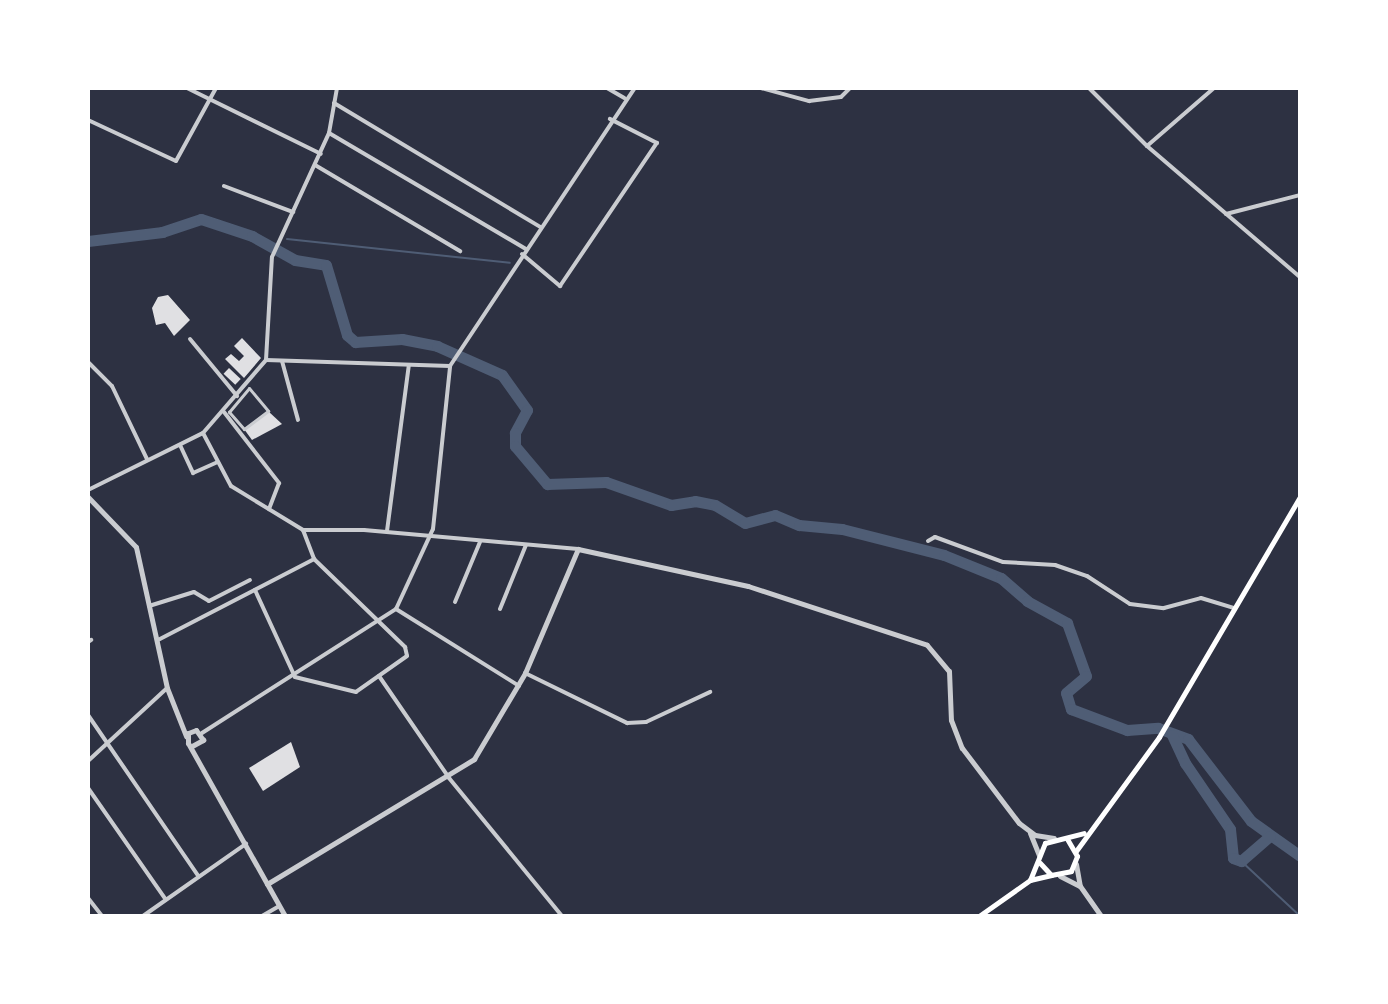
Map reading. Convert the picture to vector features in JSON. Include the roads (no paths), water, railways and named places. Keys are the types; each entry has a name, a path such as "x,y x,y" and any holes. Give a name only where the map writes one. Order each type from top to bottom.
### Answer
{"main road":[{"path":"979,916 1030,880 1060,876 1076,864 1076,851 1085,833 1159,737 1300,497"},
{"path":"1030,880 1039,859 1054,838 1067,839 1085,833"},
{"path":"1067,839 1076,851"},
{"path":"1039,859 1051,875"}],"street":[{"path":"187,88 321,154"},
{"path":"88,120 176,161 216,88"},
{"path":"226,412 266,360 272,257 321,154 329,133 337,88"},
{"path":"607,88 624,98"},
{"path":"186,736 201,732 295,677 380,623 396,609 429,537 450,366 610,119 635,88"},
{"path":"761,88 809,101 841,97 850,88"},
{"path":"1089,88 1147,146 1300,277"},
{"path":"1147,146 1214,88"},
{"path":"334,103 540,227"},
{"path":"329,133 524,251 560,286 657,143 610,119"},
{"path":"315,165 460,251"},
{"path":"224,186 293,212"},
{"path":"1226,214 1300,195"},
{"path":"190,339 237,396"},
{"path":"266,360 450,366"},
{"path":"282,361 298,420"},
{"path":"88,362 112,386 147,459"},
{"path":"387,531 409,365"},
{"path":"88,490 203,433 249,388 268,411 244,429 226,412"},
{"path":"226,412 279,483 269,509"},
{"path":"203,433 231,486 303,530 387,531 578,549 748,586 927,645 949,671 951,720 962,748 1008,812 1030,832 1054,838"},
{"path":"180,445 193,473 218,462"},
{"path":"88,497 136,547 167,688 186,736 196,746 203,765 285,916"},
{"path":"295,677 353,692 408,653 314,559 303,530"},
{"path":"928,541 935,537 1003,562 1055,565 1087,576 1130,604 1164,608 1201,598 1233,608"},
{"path":"455,602 480,542"},
{"path":"500,609 526,545"},
{"path":"267,884 449,778 480,752 519,686 578,549"},
{"path":"158,640 314,559"},
{"path":"149,606 194,592 209,601 250,580"},
{"path":"255,590 295,677"},
{"path":"396,609 519,686"},
{"path":"525,673 627,723 646,722 710,692"},
{"path":"379,676 449,778 562,916"},
{"path":"88,761 167,688"},
{"path":"88,715 199,877"},
{"path":"179,717 201,732"},
{"path":"196,746 201,732"},
{"path":"88,788 166,900"},
{"path":"1030,832 1039,859"},
{"path":"143,916 246,844"},
{"path":"1076,864 1080,886 1101,916"},
{"path":"1060,876 1080,886"},
{"path":"88,898 102,916"},
{"path":"262,916 279,906"}],"waterway":[{"path":"88,241 162,232 201,219 252,236 295,260 326,265 347,335 355,342 402,339 437,346 502,375 527,410 515,433 515,446 547,484 606,482 671,505 695,501 715,505 745,523 775,515 799,525 842,529 944,555 1001,578 1027,601 1067,623 1086,676 1066,693 1071,709 1127,730 1158,728 1188,739 1251,821 1300,856"},
{"path":"287,239 510,263"},
{"path":"1172,735 1185,763 1230,829 1233,858 1241,861 1270,836"},
{"path":"1241,861 1300,916"}]}
